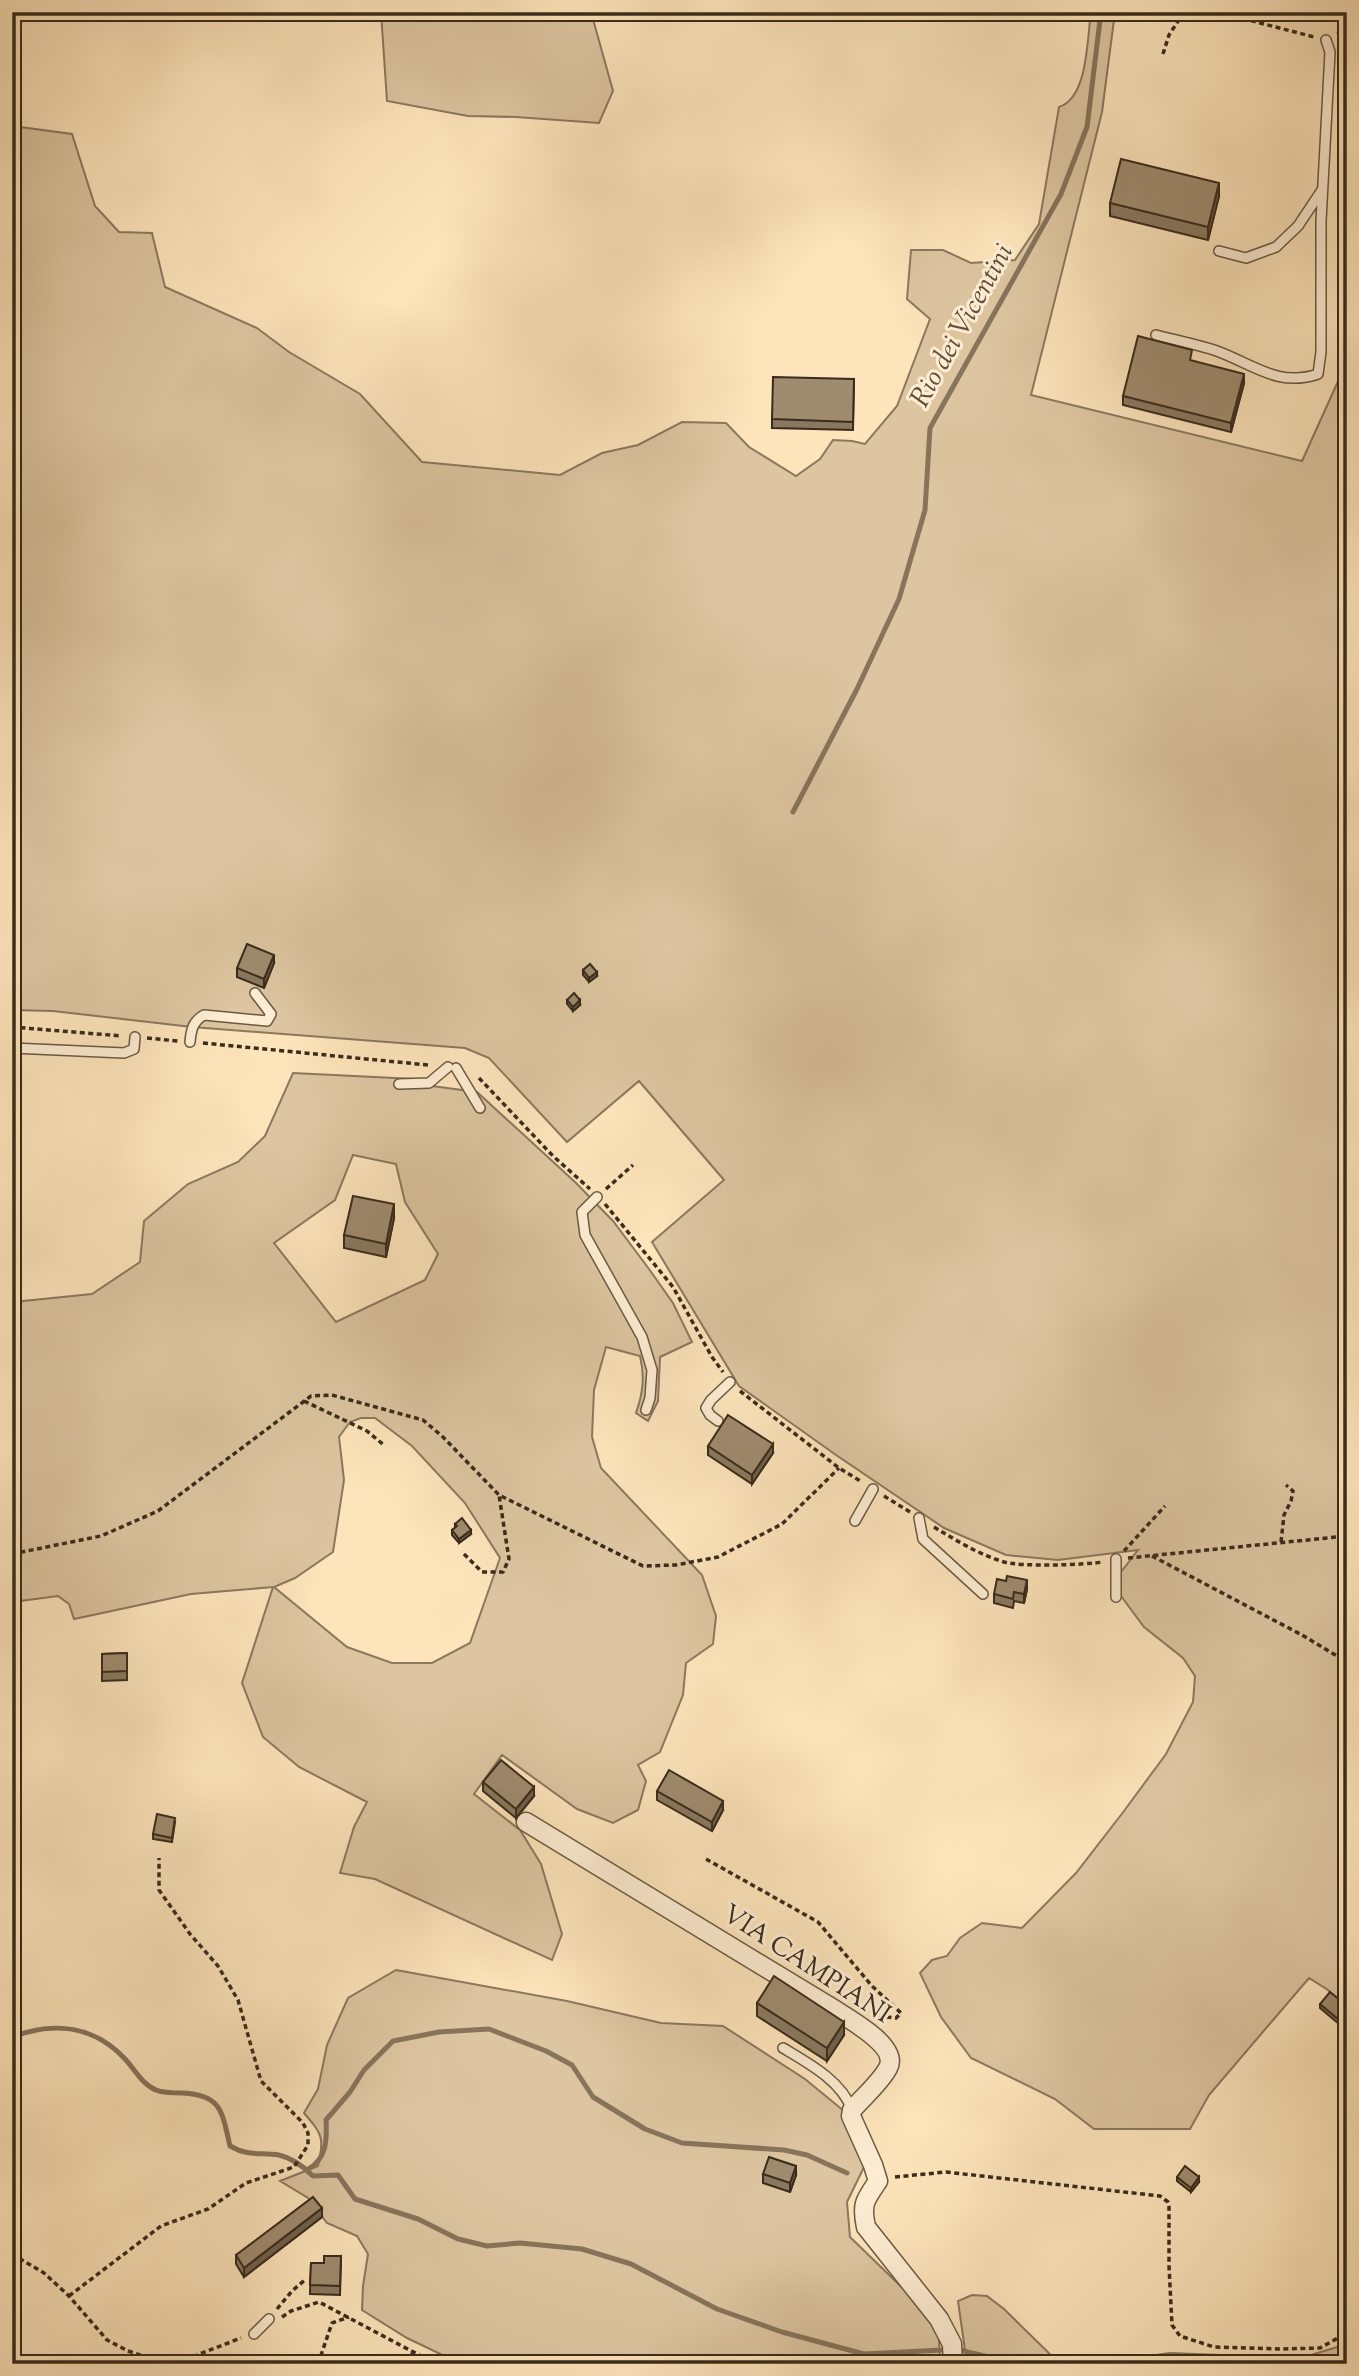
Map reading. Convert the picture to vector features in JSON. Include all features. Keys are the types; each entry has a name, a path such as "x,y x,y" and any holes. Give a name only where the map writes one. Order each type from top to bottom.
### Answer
{"street":[{"name":"VIA CAMPIANI","path":"526,1822 868,2031 890,2056 889,2066 852,2110"},
{"path":"852,2110 851,2116 873,2165 877,2181 864,2201 866,2227 939,2319 952,2344 953,2364"}],"lane":[{"path":"1156,335 1214,350 1279,378 1303,380 1318,374 1321,352 1323,189 1330,52 1326,40"},
{"path":"1219,251 1246,258 1276,247 1298,226 1323,189"},
{"path":"190,1042 192,1027 204,1015 267,1021 271,1014 255,993"},
{"path":"12,1048 124,1053 134,1049 135,1037"},
{"path":"399,1084 429,1083 452,1068 480,1108"},
{"path":"597,1197 582,1212 586,1235 642,1337 652,1370 650,1398 646,1410"},
{"path":"718,1421 706,1408 730,1382"},
{"path":"855,1521 873,1489"},
{"path":"919,1518 923,1539 983,1594"},
{"path":"1116,1559 1116,1597"},
{"path":"783,2048 838,2087 848,2097 852,2110"},
{"path":"254,2334 269,2319"}],"path":[{"path":"1163,54 1169,35 1184,12"},
{"path":"1218,12 1326,40"},
{"path":"12,1027 265,1047 452,1068 478,1077 553,1156 615,1214 673,1287 712,1357 730,1382 839,1468 966,1547 1006,1563 1087,1564 1150,1555 1347,1536"},
{"path":"597,1197 633,1165"},
{"path":"12,1554 101,1536 158,1511 311,1396 332,1395 423,1420 499,1495 643,1566 676,1565 718,1557 782,1524 839,1468"},
{"path":"304,1401 367,1431 385,1446"},
{"path":"1281,1542 1284,1515 1293,1491 1286,1485"},
{"path":"464,1554 482,1572 503,1572 509,1559 499,1495"},
{"path":"1116,1559 1164,1506"},
{"path":"1150,1555 1302,1635 1347,1662"},
{"path":"69,2296 161,2226 208,2209 246,2183 294,2167 308,2145 309,2133 303,2123 261,2081 238,2000 218,1966 190,1934 159,1890 159,1858"},
{"path":"706,1859 818,1922 886,1999"},
{"path":"877,2181 902,2175 946,2172 1160,2196 1168,2202 1169,2207 1172,2325 1180,2336 1214,2347 1294,2349 1320,2348 1347,2333"},
{"path":"12,2254 44,2273 69,2296 107,2340 128,2351 165,2363 178,2362 263,2331 292,2311 319,2302 436,2364"},
{"path":"269,2319 292,2291 306,2279"},
{"path":"318,2364 332,2323 349,2317"},
{"path":"404,2364 414,2352"}],"shaded area":[{"path":"381,12 591,12 613,91 599,123 468,116 387,101"},
{"path":"1091,12 1115,12 1102,112 1031,395 1302,461 1344,368 1347,368 1347,2008 1328,1990 1309,1978 1209,2095 1190,2129 1094,2129 1055,2099 971,2058 941,2017 920,1973 932,1960 947,1956 960,1938 982,1923 1022,1928 1076,1873 1124,1811 1166,1754 1193,1702 1195,1676 1183,1658 1144,1627 1121,1596 1121,1572 1138,1550 1058,1560 1006,1555 944,1528 739,1386 652,1242 724,1180 639,1081 567,1142 489,1058 465,1048 192,1027 53,1011 12,1010 12,126 72,134 95,206 119,232 152,233 165,287 257,328 289,352 360,394 422,462 560,475 602,453 638,445 682,422 726,423 749,447 796,476 820,459 833,440 865,444 897,406 930,319 907,299 911,250 943,250 971,263 1015,260 1039,224 1059,107 1069,101 1081,80"},
{"path":"293,1073 415,1079 432,1086 477,1092 575,1182 613,1221 673,1303 692,1342 660,1357 658,1401 648,1421 636,1413 642,1385 640,1356 606,1347 594,1390 592,1437 601,1468 702,1575 716,1616 713,1644 686,1663 683,1695 660,1752 638,1765 646,1781 638,1810 613,1823 577,1809 502,1755 474,1794 520,1830 541,1864 562,1934 552,1960 375,1879 340,1873 354,1827 367,1802 299,1767 263,1737 242,1683 273,1587 191,1594 74,1619 69,1604 58,1596 12,1602 12,1304 92,1294 140,1262 144,1221 188,1184 238,1162 265,1136","holes":["353,1155 396,1164 405,1202 438,1254 425,1280 336,1322 274,1243 335,1200","361,1418 375,1418 412,1446 465,1503 500,1558 470,1643 432,1663 392,1663 347,1647 274,1587 295,1578 333,1552 344,1480 339,1437 350,1422"]},
{"path":"396,1970 567,2001 661,2023 723,2026 805,2079 844,2111 866,2163 847,2202 850,2237 918,2303 939,2336 940,2364 461,2364 407,2338 362,2310 368,2254 357,2236 327,2223 308,2198 280,2181 318,2166 320,2137 304,2113 318,2089 327,2045 348,1998"},
{"path":"972,2295 987,2296 1059,2363 1069,2364 967,2364 958,2301"},
{"path":"1347,2344 1347,2364 1093,2364 1170,2353 1301,2358"}],"building":[{"path":"1121,159 1219,183 1208,227 1110,203"},
{"path":"1138,336 1192,350 1190,360 1244,374 1231,423 1123,396"},
{"path":"773,377 854,379 853,422 772,419"},
{"path":"247,944 274,955 264,979 237,968"},
{"path":"590,964 597,972 589,978 583,970"},
{"path":"574,993 580,1000 573,1007 567,1000"},
{"path":"353,1196 394,1204 386,1244 344,1235"},
{"path":"728,1415 773,1444 752,1475 708,1446"},
{"path":"462,1518 471,1530 459,1539 452,1530"},
{"path":"1007,1576 1027,1580 1024,1594 1014,1592 1013,1599 994,1594 997,1579 1006,1581"},
{"path":"127,1653 127,1671 102,1672 102,1654"},
{"path":"501,1760 534,1787 516,1809 483,1782"},
{"path":"669,1770 723,1801 712,1822 657,1791"},
{"path":"157,1814 175,1818 172,1838 153,1834"},
{"path":"774,1976 844,2022 827,2048 757,2003"},
{"path":"1330,1992 1347,2006 1338,2019 1320,2004"},
{"path":"769,2157 796,2166 790,2183 763,2174"},
{"path":"1185,2166 1199,2177 1191,2188 1177,2177"},
{"path":"313,2197 322,2208 244,2268 236,2255"},
{"path":"324,2256 341,2256 340,2286 310,2285 311,2263 324,2263"}],"waterway":[{"name":"Rio dei Vicentini","path":"793,812 857,689 899,599 925,510 930,428 1061,194 1087,127 1101,12"},
{"path":"12,2037 59,2028 88,2034 114,2049 143,2081 156,2090 196,2094 213,2102 222,2115 230,2146 249,2153 284,2156 298,2163 313,2176 338,2175 355,2199 418,2219 458,2239 487,2246 520,2243 582,2249 631,2264 717,2309 782,2332 864,2354 943,2350"},
{"path":"307,2170 314,2166 322,2155 326,2142 326,2120 350,2092 364,2070 393,2041 439,2032 489,2029 546,2051 572,2065 593,2097 645,2129 682,2143 784,2150 807,2155 847,2173"},
{"path":"962,2350 1007,2364"}]}
